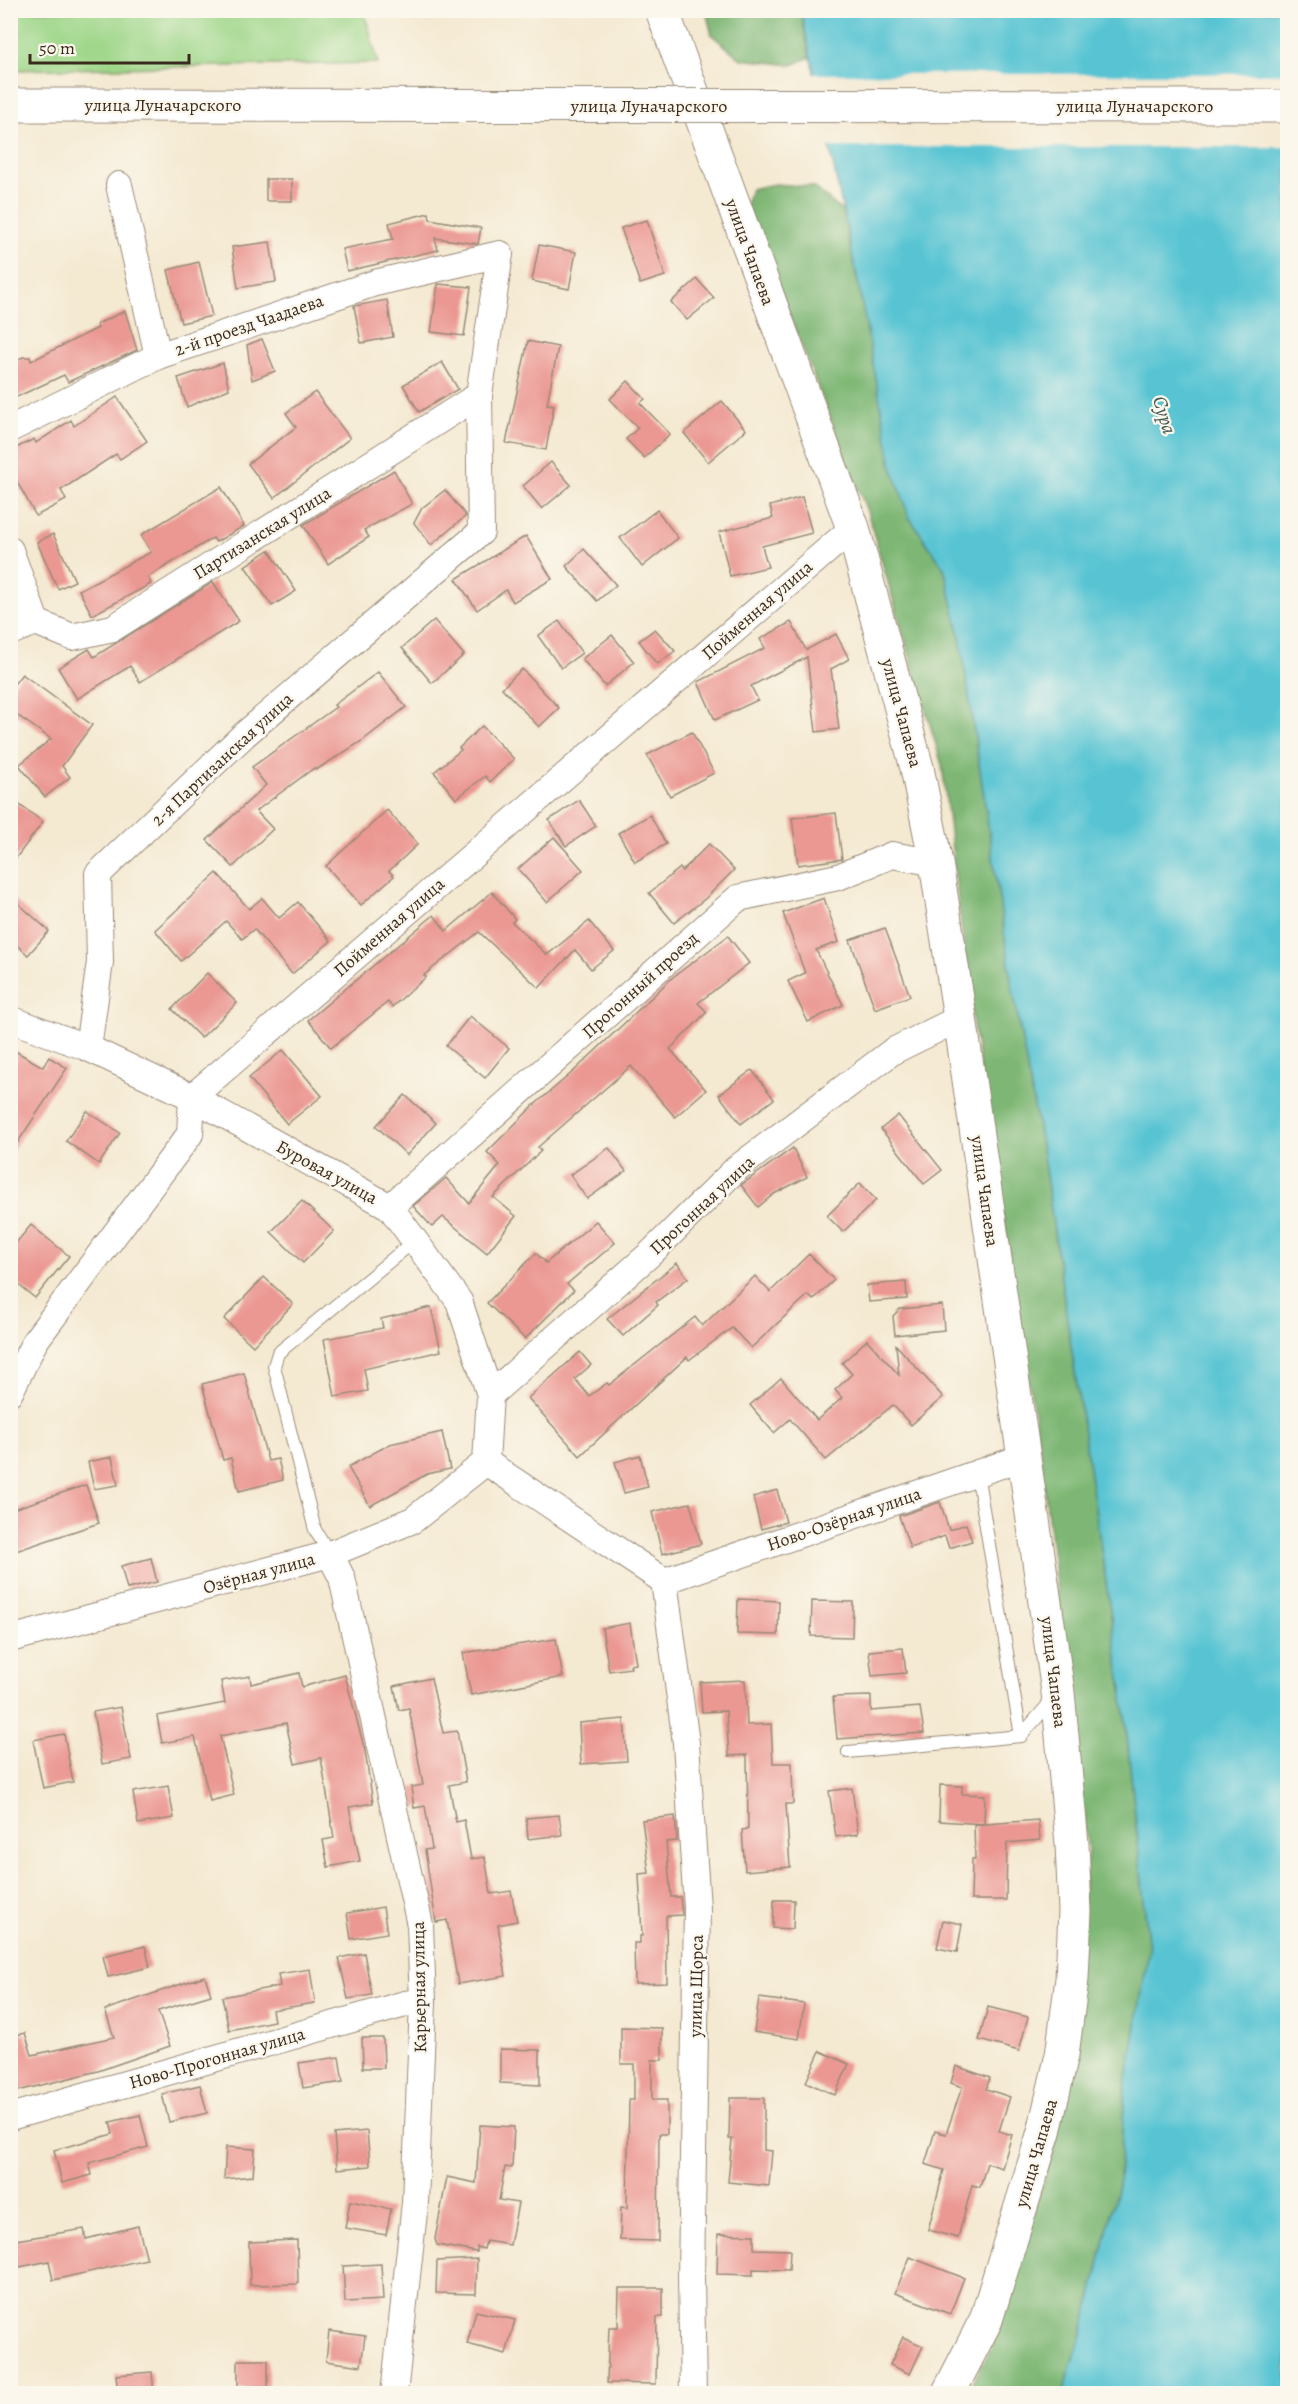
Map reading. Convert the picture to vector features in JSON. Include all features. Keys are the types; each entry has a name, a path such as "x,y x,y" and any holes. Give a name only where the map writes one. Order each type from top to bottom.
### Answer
{"street":[{"name":"улица Чапаева","path":"662,10 853,528 917,768 936,863 960,1018 1058,1692 1072,1844 1075,1911 1072,1979 1062,2055 1044,2132 986,2320 948,2394"},
{"name":"улица Луначарского","path":"10,105 1287,106"},
{"path":"119,185 158,356"},
{"name":"2-й проезд Чаадаева","path":"10,429 158,356 375,283 500,254 478,395"},
{"name":"2-я Партизанская улица","path":"88,1048 100,962 99,874 244,735 481,532 478,395"},
{"name":"Партизанская улица","path":"36,622 72,637 113,628 478,395"},
{"name":"Пойменная улица","path":"192,1097 853,528"},
{"path":"10,550 36,622 10,632"},
{"name":"Прогонный проезд","path":"390,1207 738,898 838,877 892,855 936,863"},
{"name":"Прогонная улица","path":"490,1395 650,1254 736,1169 893,1051 960,1018"},
{"name":"Буровая улица","path":"10,1019 88,1048 192,1097 390,1207 459,1301 490,1395 486,1462"},
{"path":"10,1392 36,1341 190,1134 192,1097"},
{"name":"Ново-Озёрная улица","path":"664,1581 1024,1457"},
{"path":"486,1462 664,1581"},
{"name":"Озёрная улица","path":"10,1639 330,1554 413,1520 486,1462"},
{"name":"Карьерная улица","path":"330,1554 342,1578 420,1925 423,2002 415,2204 394,2394"},
{"name":"улица Щорса","path":"664,1581 686,1743 697,1908 691,2278 693,2394"},
{"name":"Ново-Прогонная улица","path":"10,2117 405,2004 423,2002"}],"lane":[{"path":"330,1554 315,1530 274,1366 278,1353 414,1242"},
{"path":"977,1473 1021,1736"},
{"path":"848,1752 1021,1736 1058,1692"}],"green space":[{"path":"10,11 364,11 378,63 11,70"},
{"path":"706,11 801,11 810,57 792,65 741,59 712,35"},
{"path":"775,184 814,187 843,212 909,517 944,568 960,636 1012,985 1042,1149 1123,1697 1149,1950 1125,2091 1119,2180 1087,2317 1063,2393 967,2393 991,2349 1056,2141 1088,1850 1041,1458 973,1024 942,765 867,511 746,205 751,189"}],"water":[{"name":"Сура","path":"801,11 1287,11 1287,2393 1063,2393 1087,2317 1119,2180 1125,2091 1149,1950 1123,1697 1042,1149 1012,985 960,636 944,568 909,517 892,467 859,287"}],"pier":[{"path":"811,74 1287,74 1287,147 826,147"}],"building":[{"path":"266,179 292,179 292,201 266,201"},
{"path":"429,213 430,219 481,228 478,244 435,238 438,250 347,271 342,249 393,239 389,223"},
{"path":"647,220 665,276 640,284 621,228"},
{"path":"270,242 276,282 238,288 232,247"},
{"path":"539,245 576,252 569,289 532,281"},
{"path":"199,262 212,316 181,323 168,270"},
{"path":"697,279 714,298 687,320 671,302"},
{"path":"438,284 471,287 464,336 431,332"},
{"path":"387,300 393,337 361,343 354,306"},
{"path":"125,311 137,350 68,382 64,375 10,400 10,363 23,357 30,357 31,361 98,328 97,324"},
{"path":"262,339 275,371 252,380 247,345"},
{"path":"528,341 558,347 547,404 554,405 546,450 506,443"},
{"path":"442,362 458,389 419,412 403,385"},
{"path":"223,363 229,389 187,407 178,378"},
{"path":"628,381 645,399 640,403 670,434 644,458 626,439 638,428 610,399"},
{"path":"315,392 350,438 274,498 248,464 296,427 286,413"},
{"path":"117,397 147,441 120,459 116,454 61,490 66,500 36,516 10,469 10,451 34,439 36,443 71,420 74,426"},
{"path":"722,401 746,430 708,462 684,433"},
{"path":"551,462 571,485 542,509 523,486"},
{"path":"394,470 412,504 364,530 369,537 328,564 303,525"},
{"path":"221,487 244,526 216,542 213,538 148,577 151,584 92,615 79,590 151,552 141,535"},
{"path":"445,490 466,516 431,545 414,523 422,508"},
{"path":"802,497 812,533 762,546 768,567 730,576 719,532 773,518 770,506"},
{"path":"657,510 678,538 642,567 620,538"},
{"path":"53,534 75,581 58,589 37,542"},
{"path":"526,536 552,579 513,602 506,590 477,610 456,579"},
{"path":"584,549 616,585 597,601 566,566"},
{"path":"269,550 296,591 272,606 245,566"},
{"path":"213,582 239,621 140,682 130,666 77,699 58,668 89,649 94,657"},
{"path":"434,620 464,655 432,683 402,648"},
{"path":"559,621 582,653 561,668 538,636"},
{"path":"791,622 806,650 836,634 849,659 831,669 839,729 816,732 807,657 751,686 758,700 715,720 698,682 765,648 760,639"},
{"path":"655,629 675,651 657,664 639,641"},
{"path":"612,635 634,662 605,686 582,659"},
{"path":"522,669 559,708 539,727 502,688"},
{"path":"378,672 406,707 362,741 316,770 314,768 256,811 273,829 233,867 207,840 266,785 252,767 336,707 334,705"},
{"path":"22,674 92,725 62,766 70,777 45,797 19,765 51,739 10,710 10,689"},
{"path":"482,726 514,759 490,782 485,776 456,799 434,772 461,750 459,748"},
{"path":"692,732 714,773 670,796 647,755"},
{"path":"10,798 43,822 10,866"},
{"path":"579,800 596,826 566,846 549,820"},
{"path":"387,810 418,844 389,871 394,876 361,905 326,866"},
{"path":"836,813 842,859 798,865 792,818"},
{"path":"650,815 666,844 635,862 618,833"},
{"path":"554,837 583,870 547,902 518,869"},
{"path":"709,844 734,870 706,898 674,923 649,893 680,868 682,871"},
{"path":"217,873 249,909 262,898 279,918 298,902 331,941 292,974 254,929 242,939 226,921 181,961 155,930"},
{"path":"492,892 515,919 512,922 547,955 589,921 614,951 591,969 575,950 539,988 479,932 424,975 426,977 392,1007 388,1002 331,1048 308,1020 434,915 446,931"},
{"path":"10,896 49,931 28,955 10,939"},
{"path":"824,898 839,942 816,950 843,1005 808,1022 788,981 805,973 783,913"},
{"path":"885,928 910,996 875,1009 850,940"},
{"path":"728,936 749,963 698,1003 707,1012 670,1049 706,1090 675,1117 631,1066 538,1147 541,1151 493,1197 516,1216 487,1253 443,1217 432,1227 413,1206 446,1178 469,1203 500,1165 487,1152 533,1106 574,1071 673,977"},
{"path":"207,973 237,1003 201,1038 172,1009"},
{"path":"470,1016 509,1048 485,1078 446,1046"},
{"path":"10,1048 43,1067 49,1057 67,1068 10,1154"},
{"path":"283,1050 322,1096 287,1124 249,1078"},
{"path":"752,1070 774,1099 741,1124 719,1095"},
{"path":"405,1095 436,1123 407,1155 376,1126"},
{"path":"87,1111 120,1133 99,1164 66,1141"},
{"path":"898,1115 942,1170 924,1184 881,1129"},
{"path":"609,1148 626,1171 587,1199 570,1175"},
{"path":"793,1148 807,1177 774,1194 758,1207 741,1185"},
{"path":"860,1183 876,1200 843,1232 827,1216"},
{"path":"302,1201 334,1231 303,1263 271,1232"},
{"path":"596,1221 615,1243 567,1284 574,1290 525,1339 487,1303 536,1253 546,1263"},
{"path":"31,1225 69,1256 35,1298 10,1278 10,1250"},
{"path":"809,1254 834,1280 813,1300 808,1295 751,1348 732,1328 689,1360 687,1357 580,1456 528,1398 580,1352 591,1365 575,1379 589,1396 607,1383 609,1385 695,1317 702,1326 755,1276 770,1292"},
{"path":"677,1263 688,1278 656,1302 658,1305 623,1336 607,1319"},
{"path":"264,1277 293,1304 253,1346 224,1319"},
{"path":"906,1282 907,1299 869,1302 867,1285"},
{"path":"942,1305 944,1330 895,1335 893,1316 900,1309"},
{"path":"431,1307 441,1351 364,1369 368,1391 335,1397 324,1339 383,1328 381,1319"},
{"path":"867,1340 899,1375 896,1345 943,1397 911,1425 893,1405 826,1460 790,1419 774,1433 750,1405 781,1378 817,1420 842,1398 835,1390 852,1374 842,1363"},
{"path":"244,1373 268,1461 278,1459 283,1480 239,1491 231,1458 223,1460 202,1384"},
{"path":"442,1432 450,1469 427,1474 370,1506 348,1467 390,1444"},
{"path":"640,1455 648,1487 624,1493 615,1462"},
{"path":"112,1457 118,1485 94,1489 88,1462"},
{"path":"86,1485 99,1523 10,1553 10,1510"},
{"path":"777,1490 786,1522 761,1529 753,1497"},
{"path":"940,1502 949,1530 966,1524 972,1541 949,1548 945,1536 910,1548 899,1516"},
{"path":"690,1503 701,1544 662,1554 652,1512"},
{"path":"151,1558 157,1582 127,1589 121,1566"},
{"path":"738,1599 779,1601 778,1635 737,1634"},
{"path":"812,1601 853,1602 852,1637 811,1636"},
{"path":"630,1623 636,1664 630,1665 631,1668 609,1671 602,1628"},
{"path":"556,1639 563,1677 471,1695 463,1653"},
{"path":"903,1648 906,1673 872,1676 869,1651"},
{"path":"299,1673 302,1687 345,1675 365,1751 373,1803 349,1807 360,1861 328,1867 323,1840 334,1838 321,1758 295,1764 286,1723 220,1736 234,1795 210,1801 195,1737 162,1743 157,1716 225,1703 221,1681 250,1676 251,1684"},
{"path":"431,1678 443,1733 457,1731 466,1782 449,1785 456,1822 464,1820 471,1859 485,1857 491,1894 511,1891 517,1921 498,1925 506,1976 458,1984 447,1920 436,1922 425,1850 432,1849 425,1806 414,1808 411,1787 423,1785 409,1708 399,1710 394,1686"},
{"path":"745,1680 747,1725 771,1724 773,1763 792,1763 793,1804 786,1804 790,1867 745,1871 742,1830 748,1829 747,1755 729,1756 726,1711 702,1712 700,1682"},
{"path":"871,1696 871,1711 920,1707 924,1733 837,1739 833,1697"},
{"path":"121,1707 131,1759 102,1764 93,1712"},
{"path":"624,1719 627,1761 581,1764 579,1723"},
{"path":"64,1734 73,1782 43,1788 33,1740"},
{"path":"940,1785 962,1786 962,1794 985,1795 984,1824 939,1821"},
{"path":"168,1786 174,1818 138,1824 133,1792"},
{"path":"852,1788 858,1834 836,1837 829,1791"},
{"path":"559,1815 562,1835 528,1839 526,1818"},
{"path":"675,1816 677,1841 666,1842 671,1897 680,1897 682,1915 666,1916 667,1983 635,1984 634,1943 640,1943 640,1936 642,1936 639,1874 649,1873 642,1820"},
{"path":"1038,1820 1040,1840 1007,1843 1006,1900 971,1900 972,1859 975,1859 974,1825"},
{"path":"774,1900 794,1900 793,1929 773,1928"},
{"path":"383,1907 387,1933 351,1939 347,1913"},
{"path":"943,1920 962,1924 957,1952 937,1948"},
{"path":"145,1946 150,1967 108,1977 103,1956"},
{"path":"364,1953 372,1995 348,1999 339,1958"},
{"path":"310,1969 315,2003 272,2010 274,2021 229,2030 222,1997 280,1986 278,1974"},
{"path":"205,1976 211,1995 158,2011 170,2046 98,2071 10,2093 10,2037 25,2033 32,2055 114,2037 105,2010"},
{"path":"759,1998 804,2004 799,2039 754,2032"},
{"path":"988,2007 1028,2017 1019,2051 979,2040"},
{"path":"621,2027 662,2028 662,2060 652,2060 652,2100 667,2100 667,2134 659,2134 658,2241 620,2240 621,2207 627,2208 629,2100 634,2100 634,2064 621,2064"},
{"path":"362,2038 383,2038 384,2068 363,2068"},
{"path":"500,2049 540,2050 540,2085 500,2083"},
{"path":"820,2051 849,2064 835,2095 806,2082"},
{"path":"339,2057 343,2082 303,2088 299,2063"},
{"path":"956,2066 990,2078 986,2089 1010,2097 999,2131 1012,2135 1002,2168 987,2163 980,2187 972,2185 958,2238 928,2230 944,2170 925,2164 935,2131 946,2134 962,2087 951,2083"},
{"path":"200,2085 207,2113 169,2122 162,2094"},
{"path":"730,2098 764,2098 764,2150 772,2151 769,2186 728,2182 732,2139 729,2139"},
{"path":"140,2115 148,2147 89,2163 92,2175 62,2183 54,2150 113,2134 110,2122"},
{"path":"480,2125 514,2127 512,2168 505,2167 499,2200 518,2203 510,2245 486,2241 484,2249 477,2247 477,2252 437,2245 435,2239 447,2177 476,2183"},
{"path":"367,2131 370,2166 337,2169 334,2134"},
{"path":"226,2147 255,2149 253,2176 224,2179"},
{"path":"350,2201 391,2209 386,2235 345,2228"},
{"path":"138,2226 147,2259 53,2280 49,2261 10,2269 10,2241 84,2229 86,2239"},
{"path":"718,2234 754,2235 754,2249 790,2250 789,2270 753,2269 753,2275 717,2274"},
{"path":"297,2240 298,2284 250,2285 249,2242"},
{"path":"910,2257 964,2278 950,2314 895,2293"},
{"path":"477,2259 476,2294 436,2293 437,2261"},
{"path":"381,2264 383,2300 345,2302 343,2266"},
{"path":"619,2288 663,2288 663,2317 657,2317 656,2384 607,2383 609,2327 618,2327"},
{"path":"476,2311 515,2320 506,2354 467,2344"},
{"path":"329,2331 365,2336 361,2366 326,2361"},
{"path":"903,2337 923,2346 910,2374 890,2365"},
{"path":"238,2360 268,2360 268,2390 238,2389"},
{"path":"152,2372 154,2394 118,2394 116,2375"}]}
